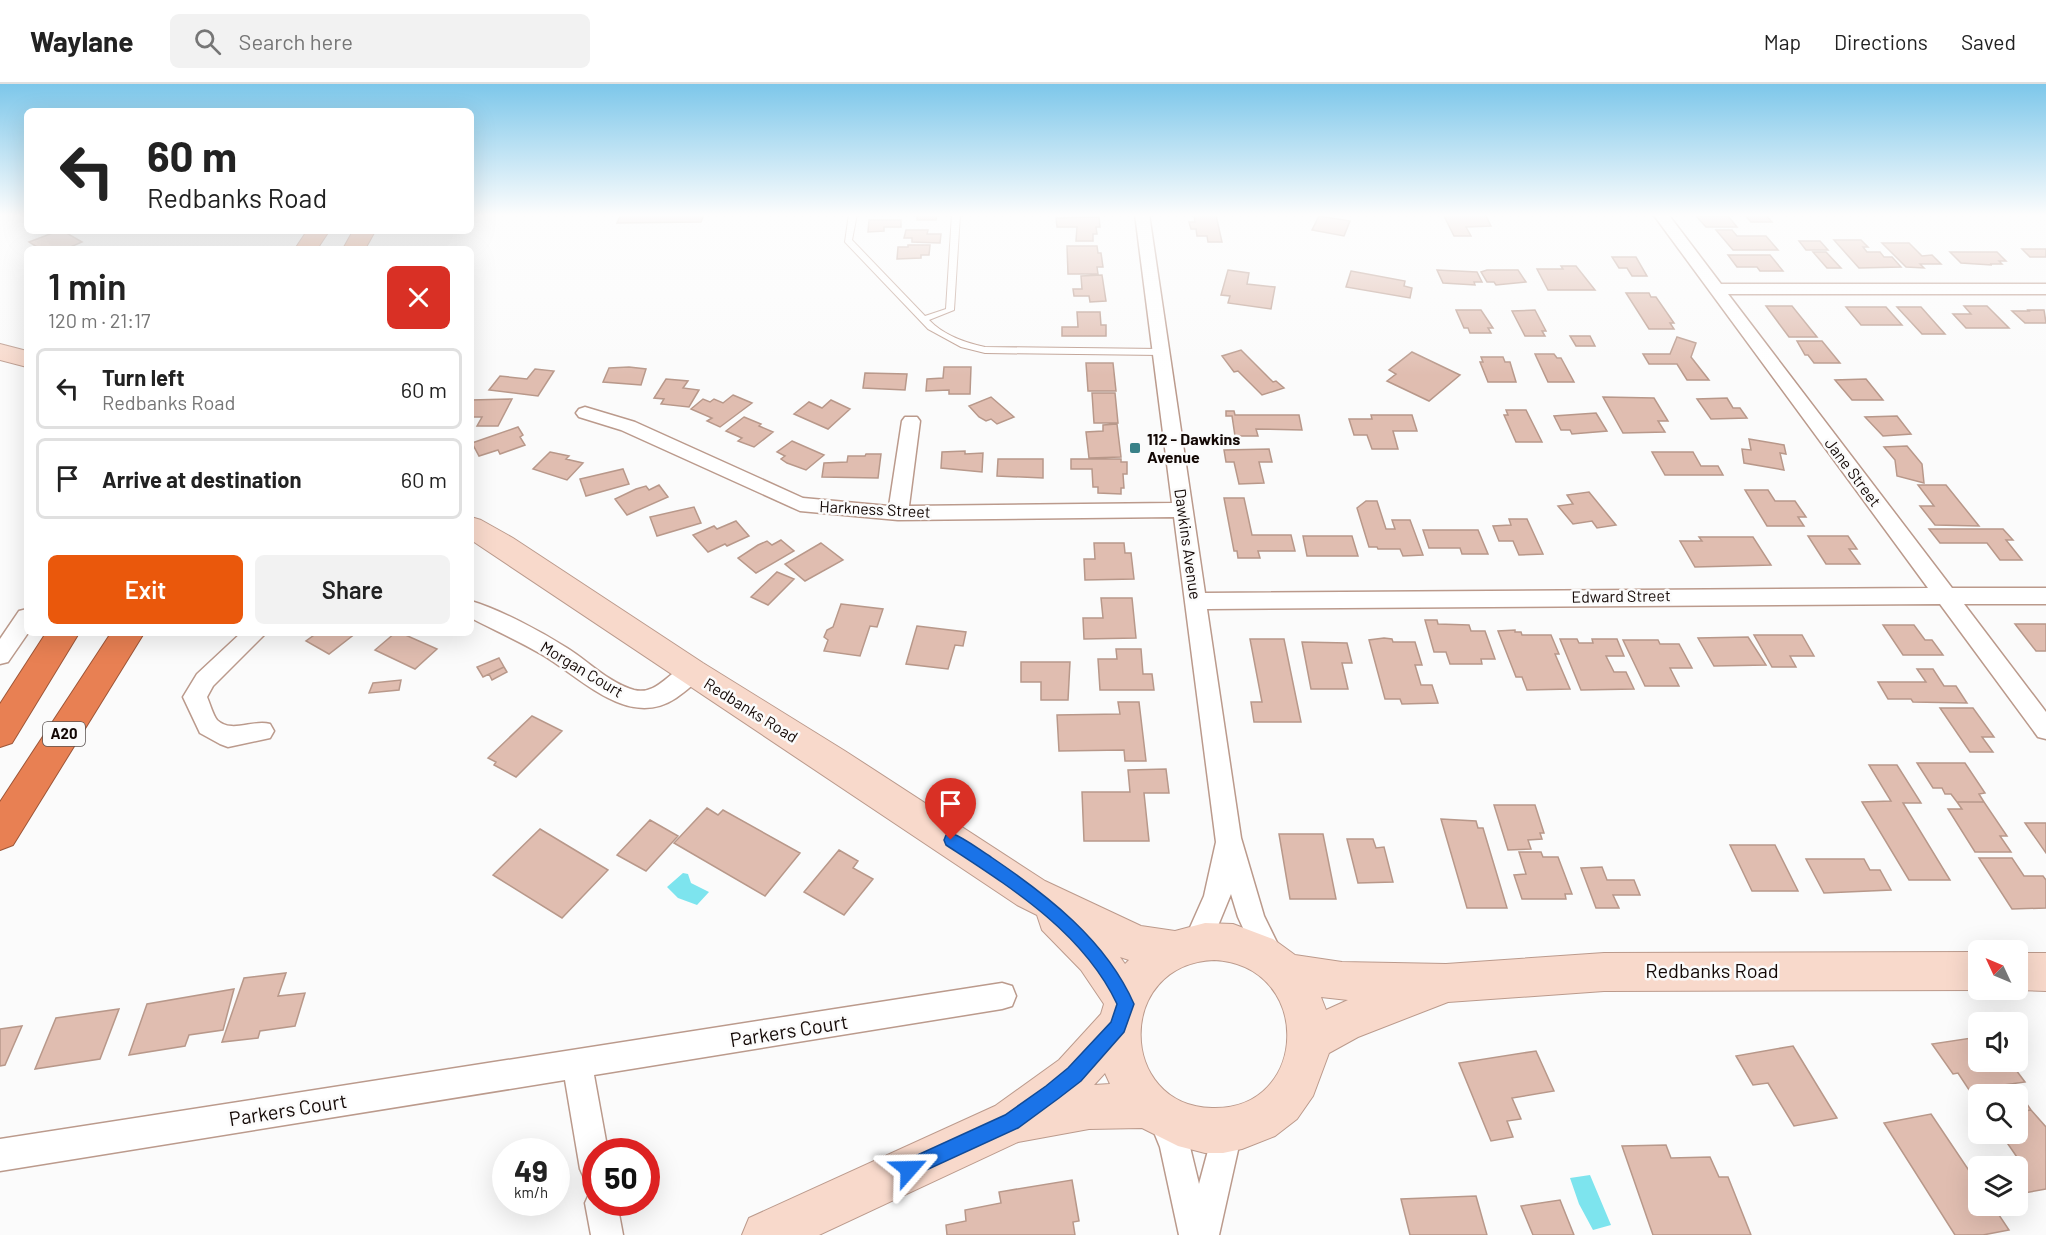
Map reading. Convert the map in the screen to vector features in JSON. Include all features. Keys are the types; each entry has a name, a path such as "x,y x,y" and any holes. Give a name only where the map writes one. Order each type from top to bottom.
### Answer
{"highway":[{"path":"0,733 61,636"},
{"name":"A20","path":"0,834 126,636"}],"main road":[{"path":"0,352 24,358"},
{"name":"Redbanks Road","path":"474,529 502,545 691,672 832,760 1031,893 1122,939 1141,945 1186,945"},
{"name":"Redbanks Road","path":"1031,893 1085,944 1116,984 1122,1015"},
{"path":"766,1235 1011,1122 1074,1075 1122,1015 1143,975 1156,961 1186,945 1218,940 1239,944 1255,951 1278,967 1296,988 1305,1007 1309,1041 1306,1059 1299,1079 1268,1117 1246,1128 1227,1132 1207,1132 1185,1126 1156,1110 1137,1090 1126,1070 1120,1052 1122,1015"},
{"name":"Redbanks Road","path":"1278,967 1342,981 1446,983 1604,972 1968,972"},
{"path":"2028,972 2046,972"},
{"name":"Redbanks Road","path":"1309,1041 1345,1022 1446,983"},
{"path":"1011,1122 1089,1107 1156,1110"}],"street":[{"name":"Dawkins Avenue","path":"1149,268 1228,838 1251,917 1278,967"},
{"name":"Jane Street","path":"1700,268 2046,730"},
{"path":"1716,289 2046,289"},
{"name":"Harkness Street","path":"585,413 628,426 800,504 898,513 1184,510"},
{"path":"898,513 911,421"},
{"name":"Edward Street","path":"1196,600 2046,596"},
{"name":"Morgan Court","path":"474,610 550,648 599,682 626,696 645,700 669,691 691,672"},
{"path":"0,656 24,621"},
{"path":"252,636 205,680 195,698 208,726 228,737 262,731"},
{"name":"Dawkins Avenue","path":"1186,945 1217,900 1223,883 1228,838"},
{"name":"Parkers Court","path":"0,1155 1002,996"},
{"path":"577,1065 590,1138"},
{"path":"1156,1110 1175,1147 1195,1235"},
{"path":"1203,1235 1227,1132"},
{"path":"604,1216 607,1235"}],"lane":[{"path":"875,268 931,327 964,345 986,350 1161,352"},
{"path":"924,319 950,310 953,268"}],"water":[{"path":"683,873 688,874 691,883 709,892 697,905 678,898 667,887"},
{"path":"1590,1175 1611,1225 1593,1230 1579,1204 1570,1178"}],"building":[{"path":"1068,268 1097,268 1098,274 1068,274"},
{"path":"1577,268 1595,290 1548,290 1537,269"},
{"path":"1619,268 1642,268 1647,276 1632,276 1627,268"},
{"path":"1758,268 1780,268 1783,271 1760,271"},
{"path":"1228,270 1249,273 1247,284 1275,287 1271,309 1228,303 1230,296 1221,295"},
{"path":"1437,270 1477,272 1482,282 1474,282 1475,285 1443,283"},
{"path":"1518,270 1526,282 1496,285 1494,282 1487,282 1481,272"},
{"path":"1351,271 1405,281 1404,286 1412,288 1410,298 1346,287"},
{"path":"1102,275 1106,301 1090,302 1089,296 1074,296 1073,289 1082,289 1081,276"},
{"path":"1626,293 1649,293 1651,297 1656,297 1674,323 1670,323 1674,329 1649,329"},
{"path":"1766,306 1792,306 1817,337 1789,337"},
{"path":"1964,306 1987,306 2009,328 1966,328 1953,314 1971,314"},
{"path":"1846,307 1886,307 1902,325 1861,325"},
{"path":"1897,307 1921,307 1945,334 1922,334"},
{"path":"1456,310 1481,310 1493,328 1488,328 1491,333 1470,333 1468,328 1464,328"},
{"path":"1535,310 1546,331 1542,331 1545,336 1525,336 1512,311"},
{"path":"2044,310 2046,323 2025,323 2012,311"},
{"path":"1077,312 1100,312 1101,325 1106,325 1106,336 1062,336 1062,327 1078,327"},
{"path":"1570,336 1590,336 1595,346 1576,346"},
{"path":"1677,337 1696,343 1691,357 1709,380 1687,380 1677,364 1649,364 1643,354 1670,354"},
{"path":"1797,341 1822,341 1840,363 1814,363 1808,355 1805,355"},
{"path":"1241,350 1273,382 1276,381 1284,388 1262,395 1238,371 1234,372 1222,356"},
{"path":"1412,352 1460,375 1429,401 1387,381 1396,374 1389,370"},
{"path":"1535,354 1554,354 1557,358 1561,358 1574,382 1548,382"},
{"path":"1481,357 1503,357 1505,362 1510,362 1516,382 1488,382 1480,362 1483,362"},
{"path":"1086,363 1113,363 1116,391 1088,391"},
{"path":"944,367 971,367 970,394 949,394 949,390 926,391 927,379 943,378"},
{"path":"609,368 646,369 641,385 603,382"},
{"path":"535,369 554,371 538,396 489,390 500,376 527,379"},
{"path":"865,373 907,374 905,390 863,388"},
{"path":"666,379 688,381 683,388 699,390 689,407 661,404 664,399 654,398"},
{"path":"1866,379 1883,400 1852,400 1835,380"},
{"path":"1092,393 1115,393 1118,423 1094,423"},
{"path":"733,395 752,403 720,427 707,421 712,418 691,409 703,399 710,402 714,399 723,403"},
{"path":"991,397 1014,417 997,424 991,419 986,421 979,417 969,406"},
{"path":"1603,397 1654,398 1668,421 1658,421 1665,432 1623,433"},
{"path":"1727,398 1733,408 1740,408 1747,418 1711,419 1697,399"},
{"path":"512,399 498,426 477,426 482,417 474,417 474,400"},
{"path":"831,400 850,409 828,429 794,414 809,402 822,408"},
{"path":"1506,410 1526,410 1542,442 1516,442 1504,415 1508,415"},
{"path":"1226,411 1234,411 1235,415 1299,415 1302,430 1256,429 1258,436 1235,436 1232,416 1226,416"},
{"path":"1596,413 1607,431 1572,434 1570,430 1561,430 1554,416"},
{"path":"1371,415 1412,415 1417,431 1393,431 1398,449 1372,449 1367,435 1354,435 1349,419 1372,419"},
{"path":"1897,416 1911,434 1883,436 1865,417"},
{"path":"744,417 773,432 754,447 738,441 742,438 726,431"},
{"path":"1117,424 1121,457 1089,458 1086,432 1103,431 1103,425"},
{"path":"518,427 525,445 500,454 498,450 479,456 474,442"},
{"path":"1749,439 1784,445 1786,454 1780,453 1784,470 1744,463 1742,449 1751,450"},
{"path":"792,441 824,455 806,470 787,463 781,459 785,456 777,452"},
{"path":"1907,446 1922,464 1924,483 1897,476 1895,460 1884,447"},
{"path":"1269,449 1272,462 1259,462 1264,483 1239,484 1234,462 1226,462 1224,450"},
{"path":"965,451 965,454 983,453 982,472 941,468 942,452"},
{"path":"550,452 569,456 566,459 583,463 567,480 533,469"},
{"path":"1652,452 1693,452 1701,466 1718,466 1723,475 1665,475"},
{"path":"866,454 881,454 878,478 822,477 824,463 847,462 848,456 865,456"},
{"path":"998,459 1043,459 1043,478 997,476"},
{"path":"1071,459 1121,459 1121,462 1127,462 1127,474 1123,474 1124,488 1121,488 1121,494 1098,493 1098,487 1093,487 1092,469 1071,469"},
{"path":"623,469 629,484 586,496 580,479"},
{"path":"659,485 668,497 627,515 615,499 636,489 646,486 649,490"},
{"path":"1918,485 1946,485 1979,526 1935,525 1920,506 1934,506"},
{"path":"1745,490 1768,490 1775,501 1795,501 1806,517 1798,517 1804,526 1767,526"},
{"path":"1589,492 1616,525 1597,528 1592,521 1573,524 1558,506 1573,504 1567,495"},
{"path":"1224,498 1244,498 1252,535 1291,535 1295,551 1258,551 1260,558 1238,558 1237,551 1234,551"},
{"path":"1366,501 1377,501 1386,529 1395,529 1392,520 1410,520 1423,555 1403,556 1400,549 1369,547 1357,508"},
{"path":"694,507 701,523 657,536 650,517"},
{"path":"1509,519 1527,519 1543,554 1519,555 1513,541 1499,541 1493,526 1511,525"},
{"path":"736,521 749,536 727,546 725,544 708,552 693,535 714,526 717,529"},
{"path":"1929,529 2003,529 2013,540 2006,540 2022,560 2000,560 1987,543 1940,543"},
{"path":"1423,530 1478,530 1488,554 1462,554 1460,548 1429,548"},
{"path":"1303,536 1352,536 1358,556 1307,556"},
{"path":"1808,536 1848,536 1857,549 1849,549 1860,564 1826,564"},
{"path":"1699,537 1753,537 1771,565 1695,567 1680,541 1702,541"},
{"path":"781,540 794,551 756,573 738,558 767,541 772,545"},
{"path":"821,543 843,560 805,581 785,564"},
{"path":"1094,543 1124,543 1125,553 1131,553 1134,579 1085,580 1084,559 1095,559"},
{"path":"777,572 794,579 768,605 751,597"},
{"path":"1101,598 1132,598 1136,638 1084,639 1083,618 1103,618"},
{"path":"841,604 883,609 877,627 870,626 860,656 824,651 828,640 824,637 827,630 833,627"},
{"path":"1425,620 1437,620 1438,624 1469,625 1471,631 1485,631 1495,659 1481,659 1482,664 1450,664 1446,652 1434,652"},
{"path":"2015,624 2046,624 2046,651 2036,651"},
{"path":"1883,625 1914,625 1925,640 1932,640 1943,655 1903,655"},
{"path":"917,626 966,632 963,646 955,645 948,669 906,664"},
{"path":"1515,630 1515,632 1521,632 1522,635 1551,635 1559,654 1555,654 1570,689 1527,690 1522,677 1516,677 1498,631"},
{"path":"1754,635 1802,635 1814,656 1790,656 1796,667 1772,667"},
{"path":"313,636 352,636 329,654 306,641"},
{"path":"391,636 408,636 437,649 415,669 375,650"},
{"path":"1748,637 1766,665 1714,666 1698,638"},
{"path":"1250,639 1284,639 1301,722 1254,722 1251,702 1262,702"},
{"path":"1392,639 1393,642 1415,642 1422,665 1415,665 1421,685 1432,685 1438,703 1402,704 1400,699 1385,699 1369,640"},
{"path":"1560,639 1577,639 1579,643 1593,643 1592,639 1617,639 1624,656 1606,656 1614,672 1626,672 1634,689 1581,690"},
{"path":"1623,640 1658,640 1660,644 1679,644 1692,668 1670,668 1679,686 1645,686"},
{"path":"1302,642 1347,643 1352,663 1342,663 1348,689 1311,689"},
{"path":"1116,649 1141,649 1143,674 1152,674 1154,690 1100,690 1098,659 1117,659"},
{"path":"499,658 504,667 483,677 477,667"},
{"path":"1021,662 1070,662 1068,700 1041,700 1041,682 1021,682"},
{"path":"504,667 507,672 492,680 489,674"},
{"path":"1917,669 1933,669 1944,686 1956,686 1967,703 1888,699 1878,682 1926,682"},
{"path":"401,680 399,690 369,693 373,683"},
{"path":"1118,702 1139,702 1146,761 1125,761 1124,750 1059,751 1057,715 1120,714"},
{"path":"1940,708 1973,708 1994,737 1982,737 1993,752 1970,752"},
{"path":"532,716 562,731 516,777 494,765 496,762 488,758"},
{"path":"1917,763 1965,763 1985,793 1979,794 1984,802 1957,802 1951,794 1945,794 1942,788 1933,788"},
{"path":"1869,765 1897,765 1921,803 1903,803 1950,880 1909,880 1862,802 1891,801"},
{"path":"1166,769 1169,793 1144,793 1149,841 1084,841 1082,792 1130,792 1128,770"},
{"path":"1957,802 1984,802 2007,836 2000,836 2011,852 1975,852 1948,809 1962,809"},
{"path":"1494,805 1535,805 1544,833 1540,833 1542,839 1528,840 1531,849 1508,850"},
{"path":"707,808 718,815 723,810 800,853 765,896 674,843"},
{"path":"1441,819 1476,821 1478,828 1483,828 1507,908 1467,908"},
{"path":"650,820 678,836 646,871 617,855"},
{"path":"2025,823 2046,823 2046,853"},
{"path":"540,829 608,870 562,918 493,875"},
{"path":"1279,834 1323,834 1336,899 1290,899"},
{"path":"1347,839 1373,839 1376,848 1384,847 1393,882 1358,883"},
{"path":"1730,845 1775,845 1798,891 1752,891"},
{"path":"839,850 858,861 853,868 873,879 844,915 804,892"},
{"path":"1519,852 1541,852 1543,857 1558,857 1572,894 1565,894 1566,899 1522,899 1514,875 1526,874"},
{"path":"1979,858 2012,858 2024,876 2043,876 2046,880 2046,908 2012,909"},
{"path":"1806,859 1864,859 1870,870 1880,870 1891,890 1824,893"},
{"path":"1602,867 1607,880 1634,880 1640,895 1613,895 1619,908 1596,908 1581,868"},
{"path":"286,973 278,996 305,993 295,1026 260,1031 258,1038 222,1042 244,978"},
{"path":"234,989 223,1030 189,1035 185,1046 129,1055 147,1004"},
{"path":"119,1009 100,1059 35,1069 56,1018"},
{"path":"22,1026 5,1065 0,1066 0,1029"},
{"path":"1968,1039 1968,1072 2018,1072 2025,1082 1968,1084 1968,1088 1958,1073 1953,1074 1932,1044"},
{"path":"1793,1046 1837,1118 1794,1126 1768,1083 1753,1085 1736,1056"},
{"path":"1536,1051 1554,1091 1512,1098 1521,1119 1507,1121 1513,1137 1491,1141 1459,1063"},
{"path":"2028,1110 2031,1110 2046,1127 2046,1189 2028,1192 2028,1156 2016,1156 2008,1144 2028,1144"},
{"path":"1931,1114 1968,1169 1968,1216 2000,1216 2009,1230 1983,1235 1955,1235 1884,1123"},
{"path":"1666,1145 1671,1158 1710,1157 1719,1177 1728,1177 1751,1235 1653,1235 1622,1146"},
{"path":"1072,1180 1079,1221 1073,1222 1075,1235 947,1235 946,1225 966,1221 965,1210 1001,1203 999,1192"},
{"path":"1476,1196 1487,1235 1410,1235 1401,1199"},
{"path":"1560,1200 1574,1235 1533,1235 1521,1206"}],"place":[{"name":"112 - Dawkins Avenue","path":"1135,448"}],"route":[{"path":"909,1169 1011,1122 1052,1092 1074,1075 1096,1053 1118,1026 1125,1004 1116,984 1085,944 1031,893 951,840"}]}
